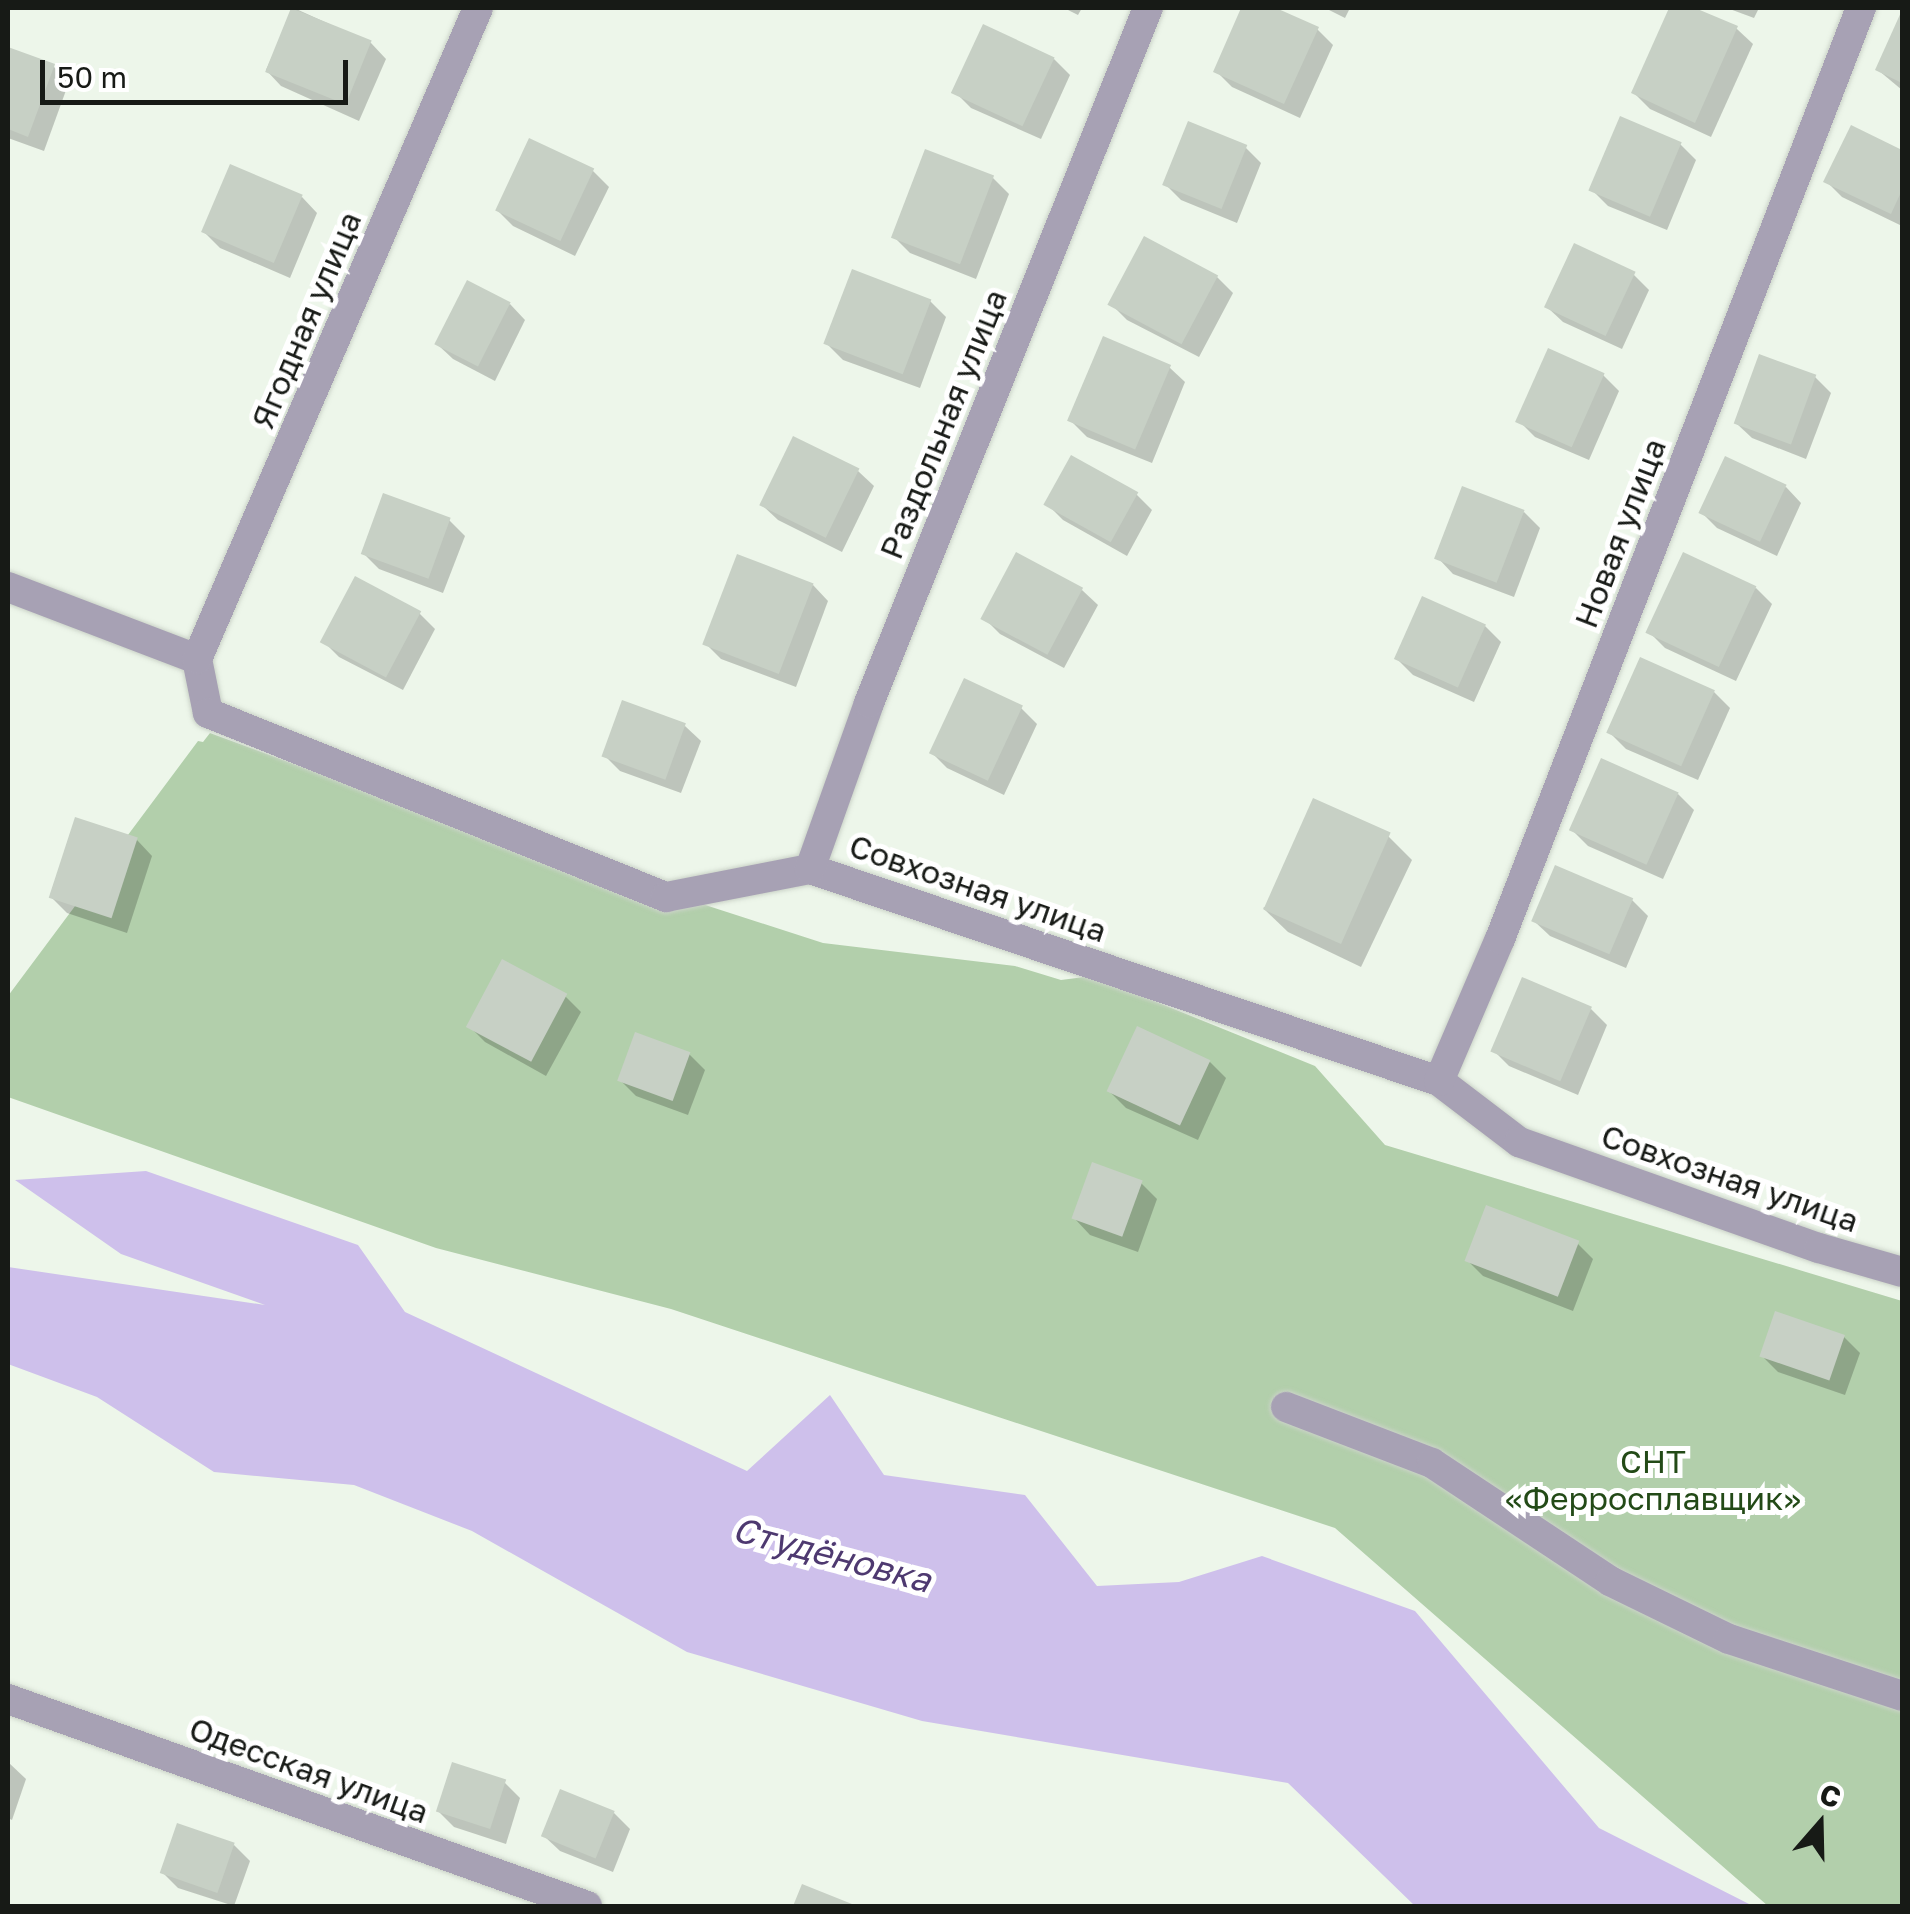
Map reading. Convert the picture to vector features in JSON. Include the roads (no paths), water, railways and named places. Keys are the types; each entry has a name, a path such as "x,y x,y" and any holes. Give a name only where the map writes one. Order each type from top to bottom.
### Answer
{"street":[{"name":"Ягодная улица","path":"197,660 478,8"},
{"name":"Раздольная улица","path":"810,868 876,684 1148,8"},
{"name":"Новая улица","path":"1439,1082 1500,939 1861,8"},
{"path":"8,586 197,660"},
{"name":"Совхозная улица","path":"197,660 208,713 666,897 810,868 1439,1082 1519,1142 1819,1248 1902,1272"},
{"path":"1286,1407 1432,1463 1610,1581 1729,1640 1902,1696"},
{"name":"Одесская улица","path":"8,1699 587,1906"}],"water":[{"name":"Студёновка","path":"146,1171 358,1245 405,1312 747,1471 830,1395 884,1475 1025,1495 1097,1586 1179,1582 1262,1556 1415,1611 1599,1828 1753,1906 1415,1906 1288,1783 922,1721 687,1652 472,1531 354,1485 214,1472 97,1397 8,1364 8,1267 265,1305 121,1254 15,1180"}],"park label":[{"name":"СНТ «Ферросплавщик»","path":"1653,1480"}]}
